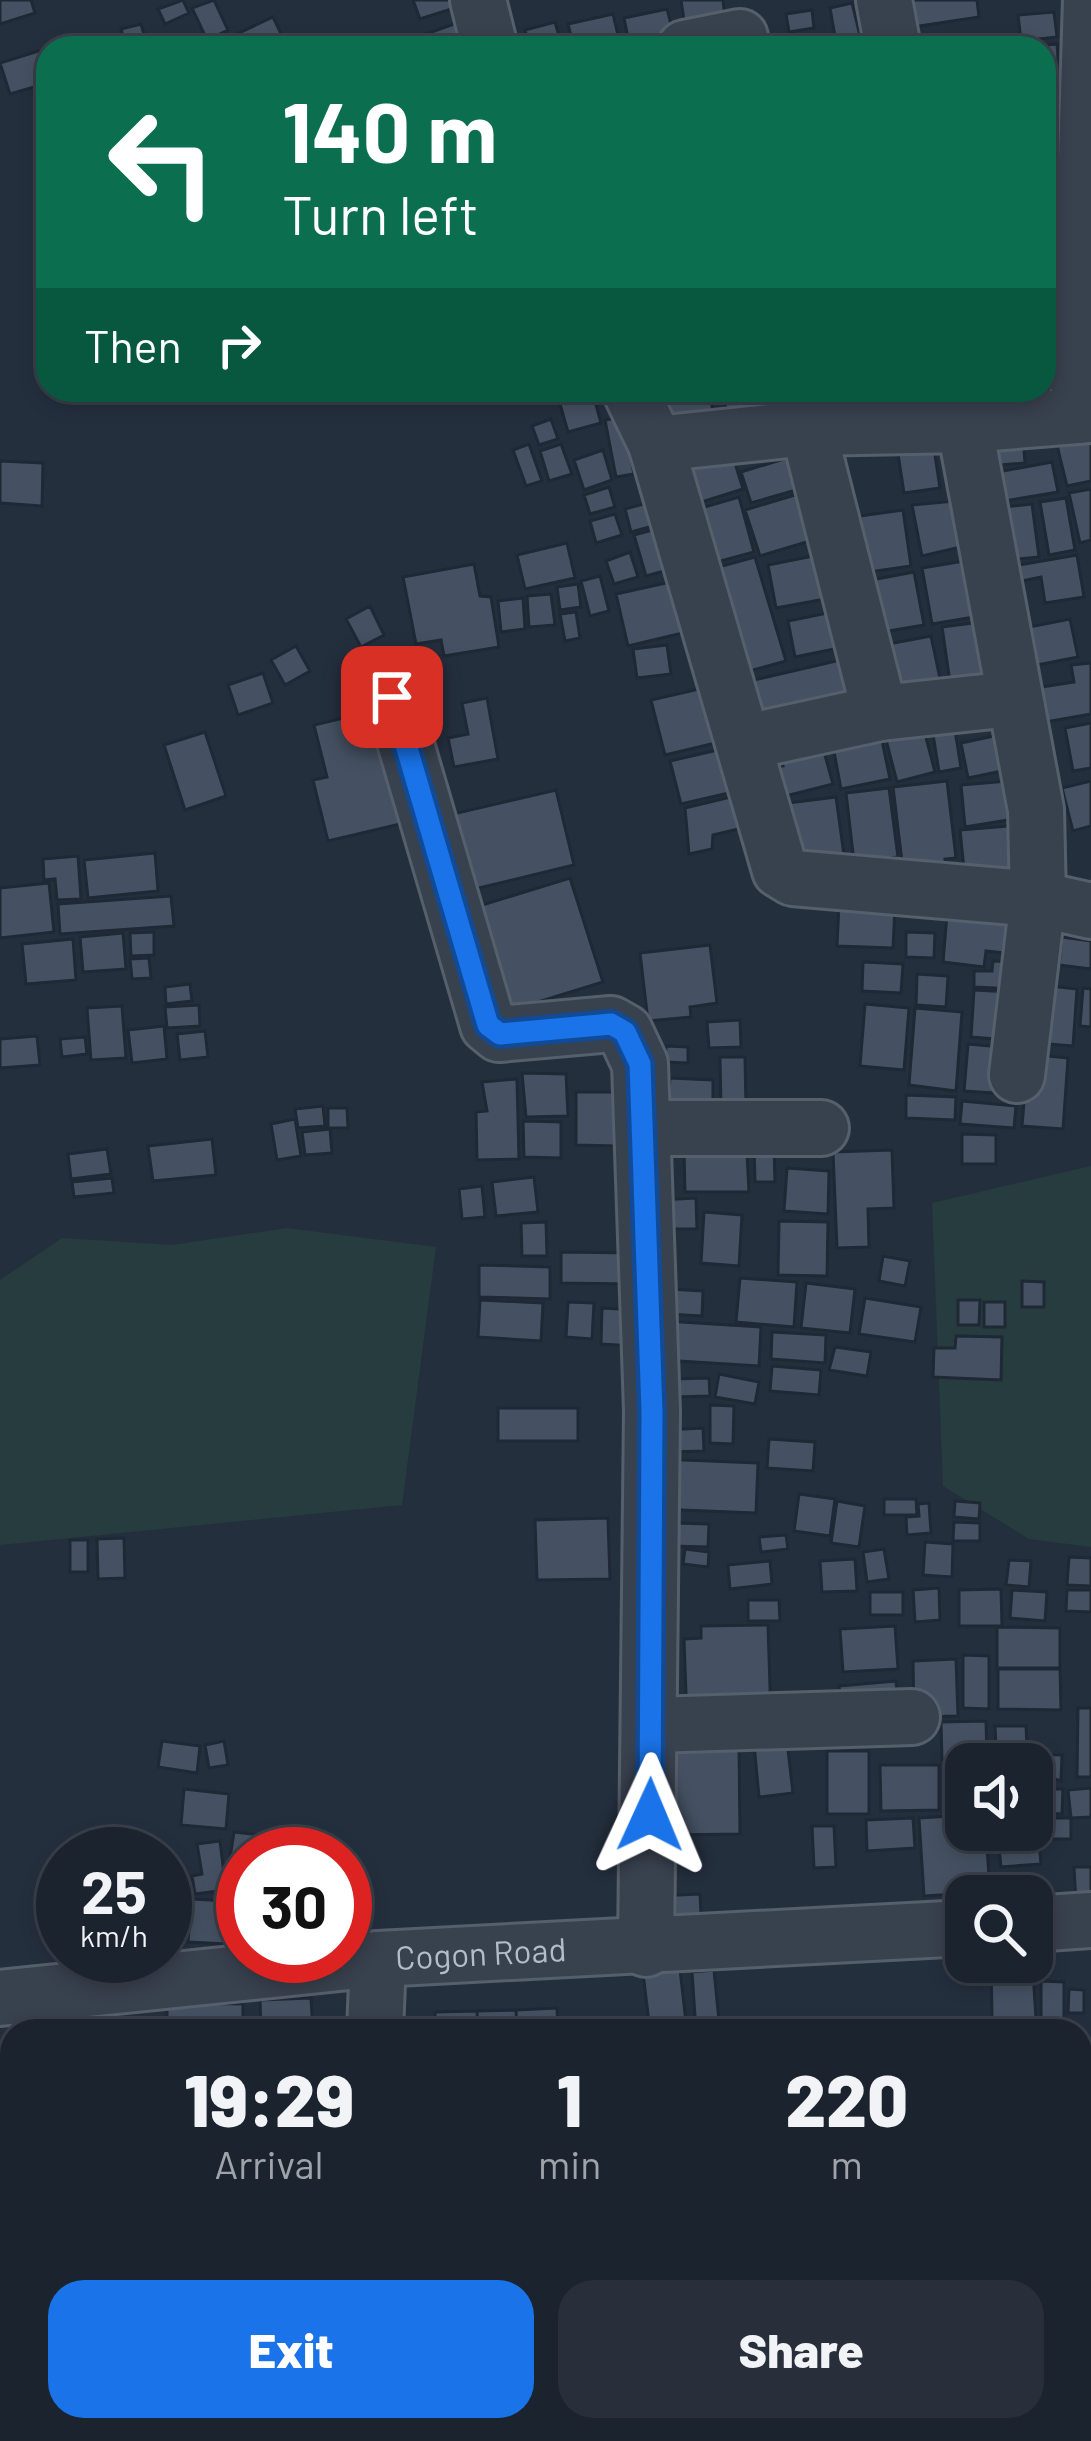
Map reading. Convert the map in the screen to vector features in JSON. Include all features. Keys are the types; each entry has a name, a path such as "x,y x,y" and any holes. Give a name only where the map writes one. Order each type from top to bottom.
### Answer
{"street":[{"path":"478,0 487,36"},
{"path":"884,0 891,36"},
{"path":"656,444 962,408 1084,416 1091,0"},
{"path":"636,402 656,444 746,742 773,857 793,878 1039,899 1091,911"},
{"path":"962,408 1012,699 1036,809 1039,899 1016,1075"},
{"path":"808,428 880,713"},
{"path":"392,697 488,1025 500,1034 601,1022 625,1032 640,1064 652,1412 646,1949"},
{"path":"746,742 880,713 1012,699"},
{"path":"644,1128 821,1128"},
{"path":"652,1725 912,1717"},
{"path":"1053,1923 1091,1920"},
{"name":"Cogon Road","path":"0,1998 378,1959 646,1949 945,1929"},
{"path":"376,2019 378,1959"}],"green space":[{"path":"1091,1166 1091,1547 1029,1539 943,1486 932,1203"},
{"path":"287,1228 436,1247 402,1505 0,1545 0,1280 62,1238 172,1245"}],"building":[{"path":"0,0 31,0 35,13 0,24"},
{"path":"183,0 189,13 165,24 158,9"},
{"path":"214,0 228,30 205,36 192,8"},
{"path":"413,0 462,0 464,5 420,19"},
{"path":"681,0 723,0 726,28 686,34"},
{"path":"901,0 977,0 979,17 906,28"},
{"path":"852,3 860,36 835,36 830,8"},
{"path":"667,9 674,36 628,36 624,18"},
{"path":"812,10 814,28 789,32 786,14"},
{"path":"1054,12 1057,37 1020,36 1018,15"},
{"path":"613,14 618,36 571,36 568,24"},
{"path":"273,17 282,36 233,36"},
{"path":"468,19 474,36 427,36"},
{"path":"555,22 559,36 527,36 525,30"},
{"path":"141,24 144,36 123,36 121,29"},
{"path":"36,52 36,86 10,94 0,63"},
{"path":"1056,87 1069,87 1069,145 1056,145"},
{"path":"559,402 595,402 601,423 568,432"},
{"path":"656,402 711,402 714,416 660,426"},
{"path":"725,402 772,402 773,408 726,413"},
{"path":"623,417 634,474 616,477 605,420"},
{"path":"551,419 558,439 539,445 532,426"},
{"path":"1091,429 1091,481 1067,486 1055,437"},
{"path":"932,435 940,488 904,493 896,441"},
{"path":"1023,437 1025,463 988,466 986,440"},
{"path":"728,440 743,489 692,505 676,456"},
{"path":"529,444 542,481 526,486 513,450"},
{"path":"561,444 572,474 549,481 540,451"},
{"path":"603,450 612,480 584,490 574,460"},
{"path":"794,456 803,488 751,503 741,472"},
{"path":"0,461 43,463 42,506 0,503"},
{"path":"1052,462 1058,492 992,503 987,474"},
{"path":"609,487 615,507 590,514 584,495"},
{"path":"1091,489 1091,540 1080,543 1069,493"},
{"path":"805,492 820,538 760,556 745,510"},
{"path":"739,497 754,552 706,565 691,511"},
{"path":"1066,498 1075,550 1049,555 1040,502"},
{"path":"658,500 664,523 631,532 625,509"},
{"path":"955,501 965,546 922,556 912,505"},
{"path":"1032,504 1039,557 999,561 993,508"},
{"path":"903,510 911,566 869,572 860,516"},
{"path":"615,514 622,535 596,543 590,521"},
{"path":"656,529 668,570 646,576 634,535"},
{"path":"567,543 575,578 525,589 517,555"},
{"path":"630,552 638,577 614,584 606,561"},
{"path":"828,553 836,597 776,608 768,565"},
{"path":"1077,555 1084,597 1045,603 1041,577 1022,581 1019,565"},
{"path":"755,557 786,661 742,673 711,569"},
{"path":"970,560 980,616 932,624 922,568"},
{"path":"474,564 480,596 491,597 499,647 444,656 441,640 416,644 403,577"},
{"path":"914,572 924,625 877,633 866,581"},
{"path":"600,576 609,611 590,616 581,581"},
{"path":"675,581 687,632 628,646 616,594"},
{"path":"578,584 581,607 560,610 557,587"},
{"path":"551,594 555,625 529,627 527,596"},
{"path":"523,598 525,629 501,632 498,601"},
{"path":"370,606 384,635 361,647 346,619"},
{"path":"842,610 849,646 795,657 788,621"},
{"path":"576,612 580,638 565,641 560,614"},
{"path":"1070,619 1078,657 1032,666 1024,628"},
{"path":"988,621 998,690 952,696 942,627"},
{"path":"931,636 942,688 894,698 883,645"},
{"path":"667,645 671,674 637,678 633,649"},
{"path":"296,646 310,671 285,685 271,660"},
{"path":"849,658 857,691 762,714 754,680"},
{"path":"1091,663 1091,714 1040,723 1035,688 1074,682 1071,665"},
{"path":"263,673 273,703 238,715 228,685"},
{"path":"712,686 724,741 665,755 651,700"},
{"path":"487,698 498,759 454,767 448,738 468,734 462,703"},
{"path":"385,708 413,821 328,841 313,780 327,777 314,725"},
{"path":"1091,723 1091,768 1073,771 1065,728"},
{"path":"954,724 961,768 939,772 932,728"},
{"path":"923,726 935,772 897,782 885,736"},
{"path":"880,731 890,779 841,789 832,741"},
{"path":"205,732 226,796 185,810 164,745"},
{"path":"994,736 1002,771 968,778 961,743"},
{"path":"821,741 833,784 778,798 770,769 783,766 779,752"},
{"path":"722,749 742,790 681,804 670,761"},
{"path":"947,781 956,858 945,859 946,871 915,875 912,861 902,862 893,787"},
{"path":"1008,781 1014,819 965,827 961,785"},
{"path":"1091,781 1091,826 1073,831 1062,788"},
{"path":"889,788 898,857 854,862 846,793"},
{"path":"556,790 574,865 458,893 440,817"},
{"path":"743,794 751,826 713,835 712,849 689,854 685,808"},
{"path":"836,797 844,855 796,861 788,803"},
{"path":"1020,825 1026,884 966,890 960,830"},
{"path":"155,853 158,891 88,898 84,860"},
{"path":"78,856 81,899 57,900 55,879 44,880 43,859"},
{"path":"570,878 603,982 512,1010 479,906"},
{"path":"49,883 54,932 0,938 0,888"},
{"path":"171,896 174,926 60,934 58,904"},
{"path":"948,903 1025,912 1022,955 986,951 984,967 943,962"},
{"path":"839,904 895,907 893,948 837,946"},
{"path":"154,932 154,955 131,956 130,933"},
{"path":"906,932 935,933 934,958 906,957"},
{"path":"123,933 126,969 83,972 80,937"},
{"path":"1062,937 1091,941 1091,969 1059,965"},
{"path":"73,939 76,980 26,984 22,944"},
{"path":"710,945 717,1003 690,1007 691,1017 648,1021 640,953"},
{"path":"149,958 151,978 132,979 130,959"},
{"path":"993,961 1016,962 1015,989 974,987 974,971 992,971"},
{"path":"863,962 903,964 901,993 862,991"},
{"path":"917,974 948,976 946,1007 916,1005"},
{"path":"190,984 192,1001 166,1004 165,987"},
{"path":"1041,985 1077,989 1073,1046 1036,1043"},
{"path":"1083,988 1091,989 1091,1027 1080,1026"},
{"path":"974,990 1012,992 1009,1040 971,1037"},
{"path":"865,1004 909,1008 904,1070 860,1066"},
{"path":"199,1005 200,1026 167,1028 165,1007"},
{"path":"122,1006 126,1058 91,1060 87,1008"},
{"path":"915,1008 962,1012 956,1091 909,1085"},
{"path":"740,1020 741,1047 709,1048 707,1022"},
{"path":"164,1026 167,1059 132,1063 128,1030"},
{"path":"205,1031 208,1057 180,1060 177,1034"},
{"path":"37,1036 40,1065 0,1068 0,1039"},
{"path":"85,1037 87,1054 62,1057 60,1039"},
{"path":"968,1044 1012,1048 1009,1094 964,1091"},
{"path":"666,1046 688,1047 688,1063 665,1062"},
{"path":"1028,1054 1068,1058 1063,1129 1022,1126"},
{"path":"720,1057 745,1057 746,1108 721,1108"},
{"path":"522,1073 566,1074 568,1116 526,1117"},
{"path":"670,1078 713,1080 713,1108 668,1106"},
{"path":"517,1079 519,1159 477,1160 476,1112 487,1111 482,1082"},
{"path":"576,1092 618,1092 618,1146 576,1145"},
{"path":"906,1095 956,1097 955,1120 906,1118"},
{"path":"962,1101 1016,1106 1014,1128 960,1124"},
{"path":"323,1106 325,1126 298,1128 295,1109"},
{"path":"328,1108 347,1108 348,1128 328,1128"},
{"path":"295,1119 301,1156 277,1160 271,1124"},
{"path":"523,1121 561,1122 561,1158 524,1157"},
{"path":"330,1129 332,1153 305,1155 302,1132"},
{"path":"962,1134 996,1135 996,1164 962,1164"},
{"path":"212,1139 216,1175 153,1181 148,1146"},
{"path":"754,1146 774,1146 775,1182 755,1182"},
{"path":"107,1149 111,1174 71,1179 68,1154"},
{"path":"892,1150 894,1208 868,1209 869,1247 837,1248 833,1152"},
{"path":"684,1152 747,1153 749,1192 685,1192"},
{"path":"787,1168 829,1171 828,1214 784,1211"},
{"path":"534,1177 538,1212 496,1216 492,1182"},
{"path":"112,1178 114,1193 74,1197 72,1182"},
{"path":"482,1186 485,1217 462,1219 459,1189"},
{"path":"696,1198 697,1229 660,1229 659,1200"},
{"path":"704,1212 742,1215 739,1266 701,1263"},
{"path":"779,1221 828,1222 827,1276 778,1275"},
{"path":"546,1222 547,1256 522,1256 521,1223"},
{"path":"561,1252 632,1253 632,1284 561,1283"},
{"path":"883,1256 910,1261 905,1286 879,1281"},
{"path":"479,1265 550,1267 550,1299 479,1297"},
{"path":"740,1278 797,1282 794,1327 736,1322"},
{"path":"1022,1281 1044,1282 1044,1307 1022,1307"},
{"path":"806,1283 855,1289 850,1333 801,1328"},
{"path":"668,1289 703,1291 702,1316 666,1314"},
{"path":"865,1298 921,1307 915,1342 859,1334"},
{"path":"480,1300 543,1303 541,1341 478,1337"},
{"path":"958,1300 980,1300 979,1325 958,1325"},
{"path":"568,1302 594,1303 592,1339 566,1337"},
{"path":"984,1302 1005,1302 1005,1327 984,1327"},
{"path":"602,1308 636,1310 634,1346 601,1344"},
{"path":"665,1321 761,1327 759,1366 663,1360"},
{"path":"772,1332 826,1335 825,1363 771,1359"},
{"path":"956,1336 1002,1337 1001,1380 933,1377 934,1348 955,1348"},
{"path":"835,1347 871,1352 867,1376 829,1370"},
{"path":"772,1366 821,1370 819,1395 770,1391"},
{"path":"719,1374 759,1382 755,1404 715,1397"},
{"path":"709,1378 710,1396 673,1397 673,1379"},
{"path":"710,1405 734,1406 733,1444 710,1443"},
{"path":"498,1408 578,1408 578,1441 498,1441"},
{"path":"703,1428 704,1451 666,1452 665,1430"},
{"path":"769,1439 815,1442 813,1471 767,1468"},
{"path":"659,1459 758,1463 756,1513 657,1509"},
{"path":"799,1494 835,1499 830,1536 794,1531"},
{"path":"884,1499 916,1499 917,1515 884,1515"},
{"path":"837,1501 865,1506 859,1547 831,1543"},
{"path":"955,1501 980,1503 979,1519 954,1517"},
{"path":"929,1503 931,1533 907,1535 906,1517 919,1516 918,1504"},
{"path":"608,1518 610,1579 537,1580 535,1520"},
{"path":"954,1522 980,1523 980,1541 953,1541"},
{"path":"673,1523 709,1524 708,1547 672,1546"},
{"path":"786,1535 788,1549 761,1552 759,1537"},
{"path":"124,1538 125,1578 98,1579 97,1539"},
{"path":"70,1540 88,1540 88,1572 70,1572"},
{"path":"925,1542 953,1544 952,1577 923,1575"},
{"path":"685,1549 709,1552 708,1567 683,1564"},
{"path":"884,1549 889,1579 867,1582 863,1552"},
{"path":"1069,1557 1091,1558 1091,1586 1067,1585"},
{"path":"855,1559 857,1591 822,1592 820,1561"},
{"path":"1009,1560 1031,1561 1029,1587 1006,1585"},
{"path":"770,1561 772,1584 730,1589 728,1565"},
{"path":"939,1588 940,1620 915,1622 913,1590"},
{"path":"1001,1589 1002,1626 959,1626 959,1590"},
{"path":"1012,1590 1047,1592 1045,1621 1010,1618"},
{"path":"1067,1590 1091,1590 1091,1612 1066,1611"},
{"path":"870,1592 903,1592 903,1615 870,1615"},
{"path":"748,1600 779,1600 780,1621 748,1621"},
{"path":"768,1625 771,1718 687,1721 684,1639 701,1638 701,1626"},
{"path":"895,1626 898,1669 843,1672 840,1629"},
{"path":"997,1627 1060,1628 1060,1668 997,1668"},
{"path":"963,1655 989,1656 989,1709 963,1708"},
{"path":"956,1659 958,1716 914,1717 913,1661"},
{"path":"998,1669 1060,1669 1061,1710 998,1709"},
{"path":"896,1681 898,1704 842,1710 839,1686"},
{"path":"1078,1708 1091,1708 1091,1777 1077,1777"},
{"path":"986,1721 987,1743 945,1743 942,1760 941,1722"},
{"path":"995,1726 1026,1726 1027,1743 996,1743"},
{"path":"162,1741 200,1746 197,1773 158,1767"},
{"path":"224,1741 228,1765 209,1768 205,1745"},
{"path":"787,1741 793,1793 759,1797 754,1744"},
{"path":"739,1744 740,1834 666,1835 665,1745"},
{"path":"827,1751 869,1751 869,1814 827,1814"},
{"path":"1053,1755 1062,1755 1061,1781 1053,1779"},
{"path":"880,1765 939,1765 939,1810 881,1811"},
{"path":"1091,1788 1091,1817 1071,1818 1068,1790"},
{"path":"184,1789 229,1794 226,1827 181,1825"},
{"path":"1053,1789 1063,1789 1062,1814 1053,1814"},
{"path":"945,1816 945,1851 987,1851 989,1875 945,1875 945,1895 924,1896 919,1818"},
{"path":"913,1818 915,1848 867,1851 866,1820"},
{"path":"1053,1818 1071,1818 1071,1839 1053,1839"},
{"path":"812,1826 834,1826 836,1867 814,1868"},
{"path":"216,1842 216,1891 195,1894 192,1876 202,1874 197,1844"},
{"path":"999,1851 1040,1851 1041,1864 1001,1867"},
{"path":"1074,1867 1091,1867 1091,1903 1076,1903"},
{"path":"700,1894 701,1915 658,1917 657,1896"},
{"path":"192,1899 216,1900 216,1943 192,1942"},
{"path":"680,1969 686,2019 649,2019 643,1973"},
{"path":"714,1970 719,2019 695,2019 692,1972"},
{"path":"1064,1982 1064,2019 1041,2018 1041,1983"},
{"path":"991,1983 1034,1983 1036,2018 992,2018"},
{"path":"1069,1989 1084,1990 1084,2013 1068,2013"},
{"path":"311,1998 312,2019 261,2019 260,2000"},
{"path":"167,2003 243,2004 243,2019 167,2019"},
{"path":"557,2008 557,2019 516,2019 516,2010"},
{"path":"516,2010 516,2019 477,2019 477,2011"},
{"path":"477,2011 477,2019 435,2019 435,2012"}],"route":[{"path":"392,697 449,908 488,1025 500,1034 611,1024 625,1032 640,1064 652,1412 650,1815"}]}
